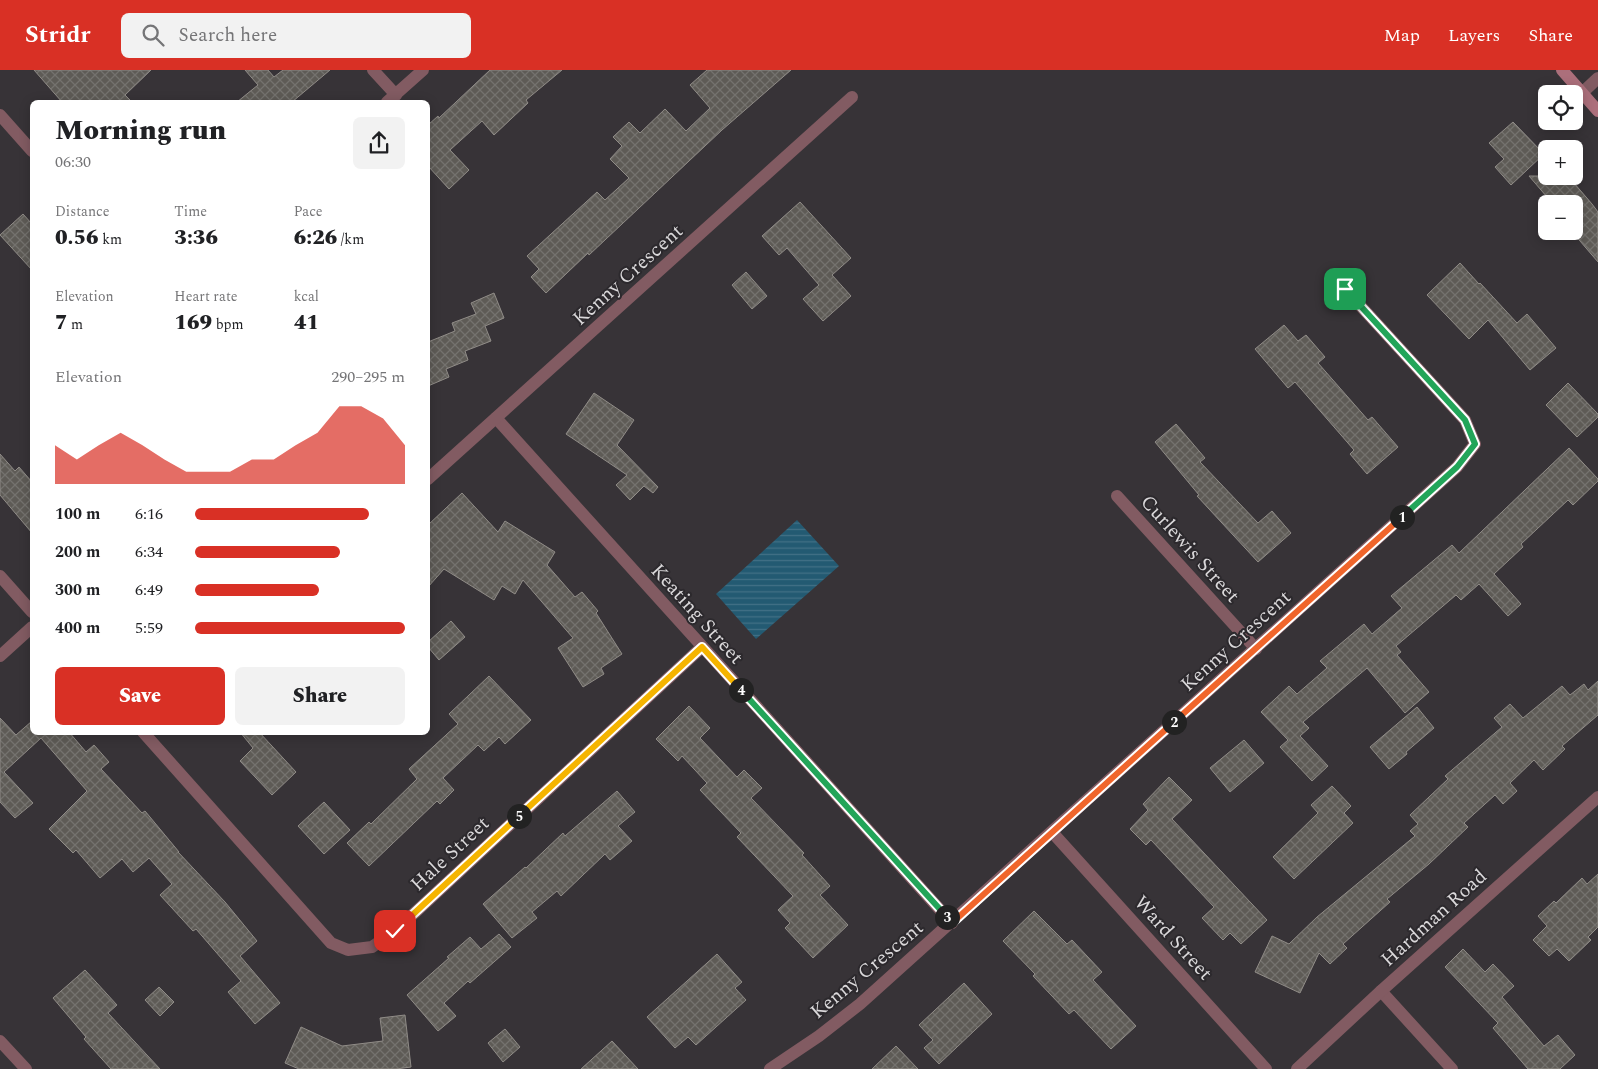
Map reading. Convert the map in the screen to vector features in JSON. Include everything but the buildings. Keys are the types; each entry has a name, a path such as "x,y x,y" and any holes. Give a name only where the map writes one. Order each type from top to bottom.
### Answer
{"street":[{"path":"373,70 392,99 424,70"},
{"path":"1562,70 1575,85"},
{"path":"1583,92 1598,78"},
{"path":"1583,94 1598,111"},
{"name":"Kenny Crescent","path":"430,478 852,98"},
{"path":"0,115 30,150"},
{"name":"Kenny Crescent","path":"770,1069 819,1036 860,1004 952,923 1457,467 1475,444 1465,420 1345,289"},
{"name":"Keating Street","path":"496,418 952,923"},
{"name":"Curlewis Street","path":"1117,496 1256,649"},
{"path":"0,576 30,610"},
{"path":"0,656 30,629"},
{"name":"Hale Street","path":"148,735 331,943 348,950 372,947 395,931 702,647"},
{"name":"Hardman Road","path":"1297,1069 1381,991 1598,797"},
{"name":"Ward Street","path":"1052,832 1266,1069"},
{"path":"1381,991 1452,1069"},
{"path":"0,1041 26,1069"}],"water":[{"path":"797,520 839,566 756,639 716,594"}],"route":[{"path":"395,931 702,647 952,923 1457,467 1475,444 1465,420 1345,289"}]}
